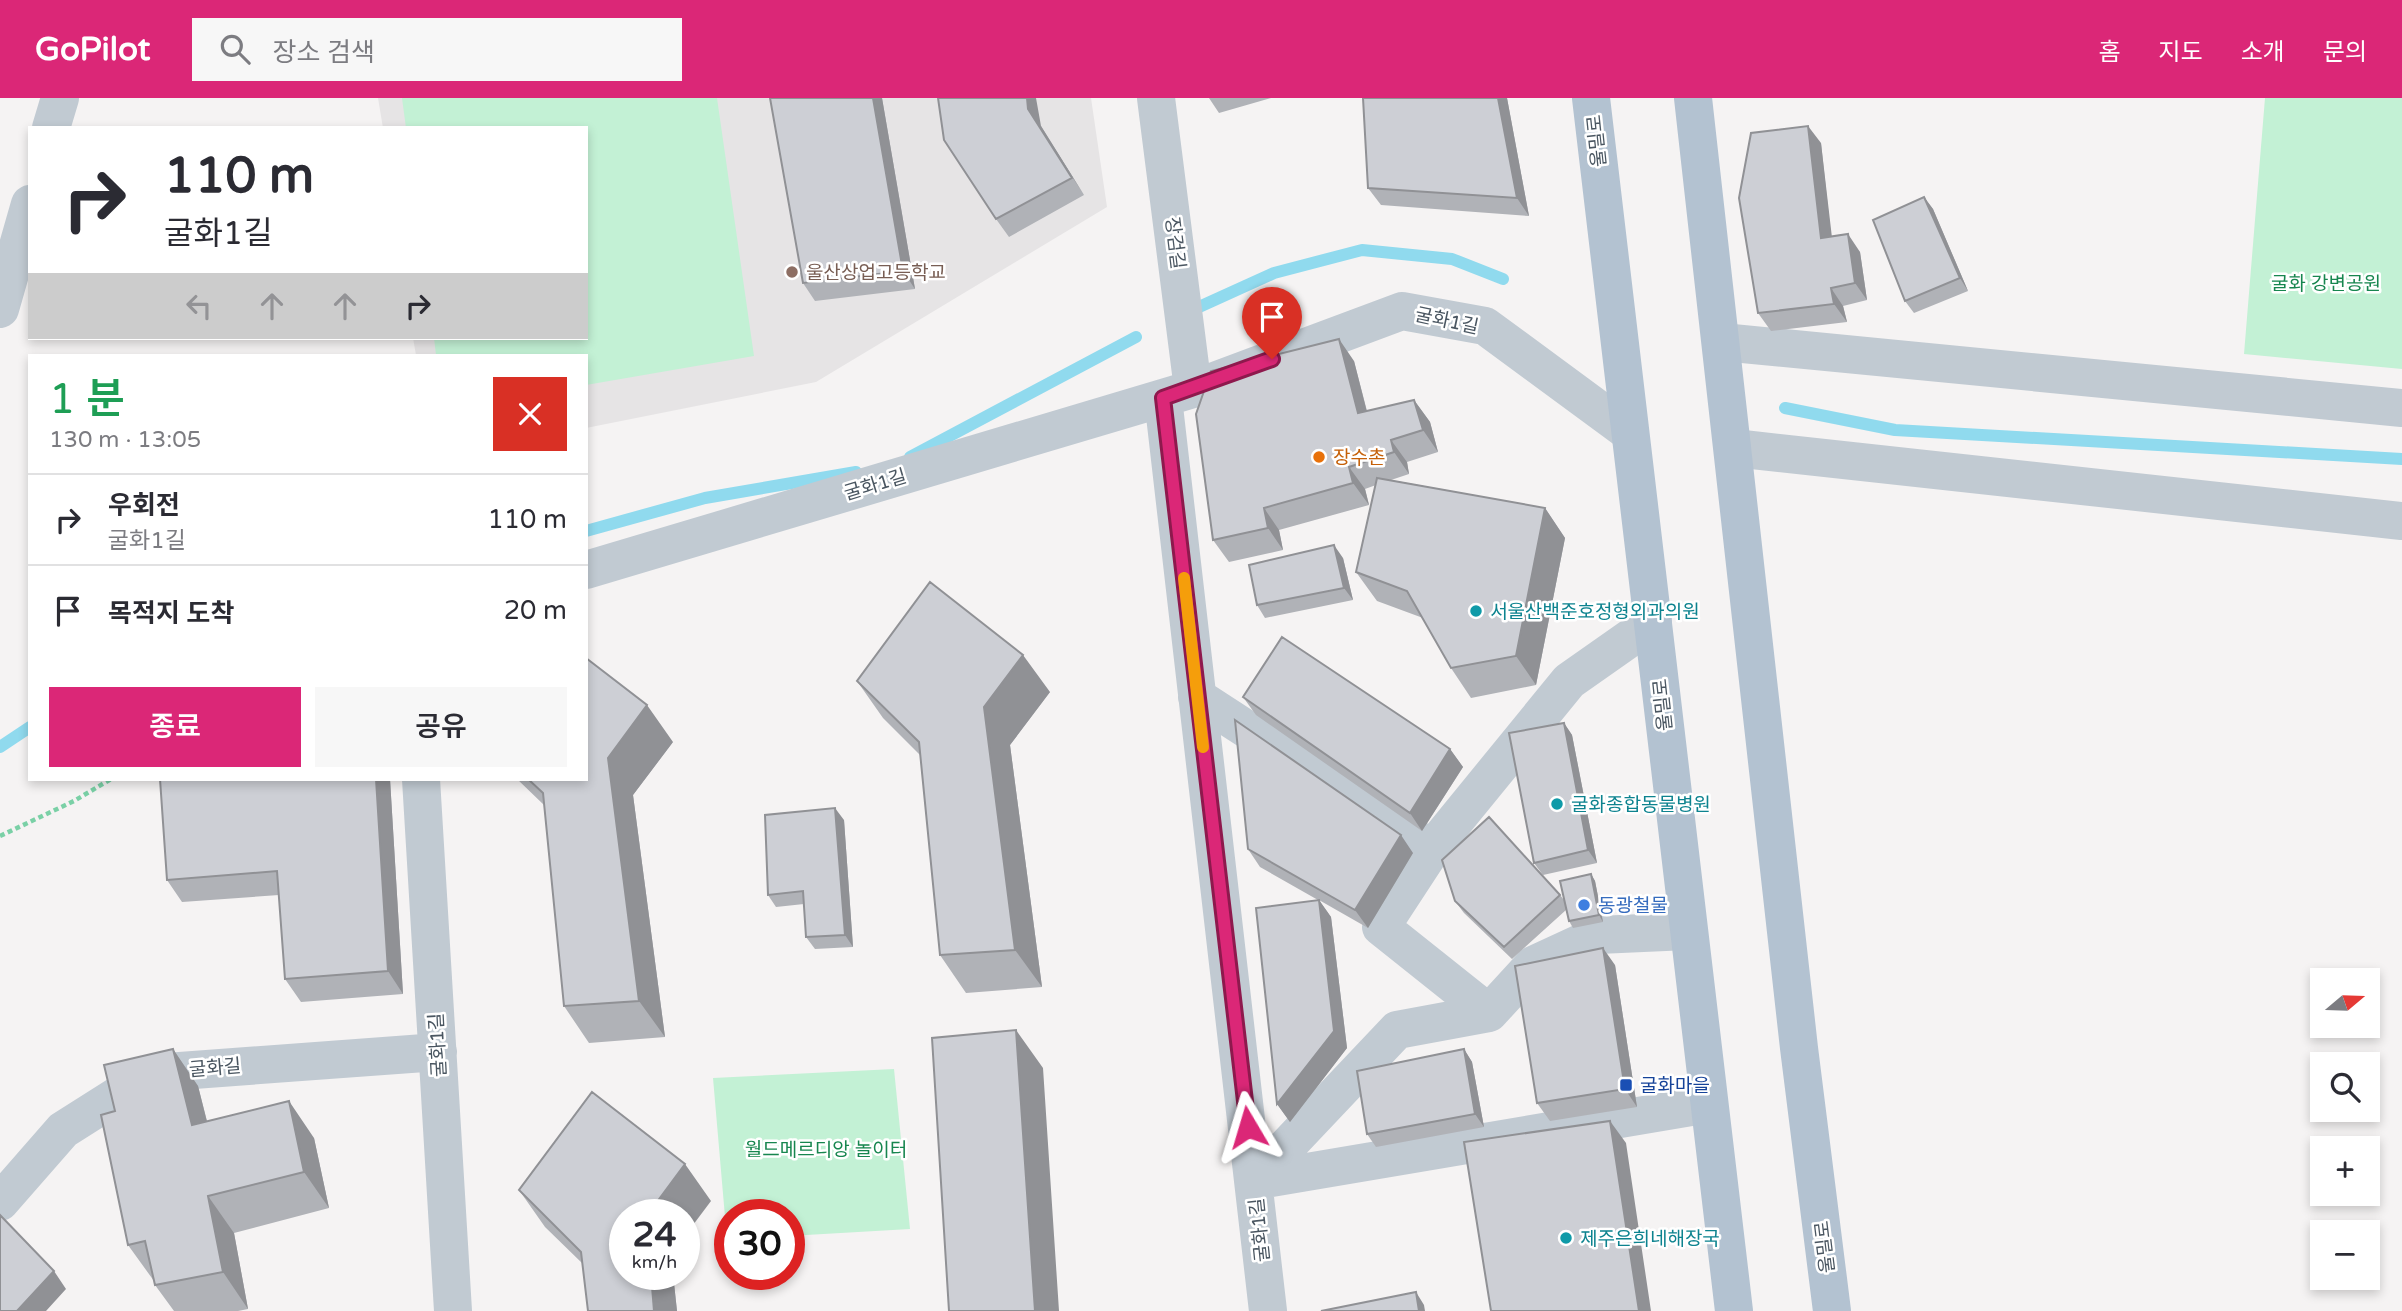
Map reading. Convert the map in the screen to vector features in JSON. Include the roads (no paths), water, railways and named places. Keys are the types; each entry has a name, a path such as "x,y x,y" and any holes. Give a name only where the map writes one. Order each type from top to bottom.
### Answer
{"main road":[{"name":"울밀로","path":"1591,98 1734,1311"},
{"name":"울밀로","path":"1693,98 1734,448 1797,1035 1832,1311"}],"street":[{"path":"52,126 60,98"},
{"name":"장검길","path":"1156,98 1178,393"},
{"path":"0,309 28,211"},
{"name":"굴화1길","path":"588,569 1178,393 1402,311 1485,326 1629,432"},
{"path":"1722,342 2402,408"},
{"name":"굴화1길","path":"1178,393 1197,697 1268,1311"},
{"path":"1734,448 2402,520"},
{"path":"1489,1013 1381,927 1432,849 1569,681 1653,622"},
{"path":"1197,697 1432,849"},
{"name":"굴화1길","path":"421,781 453,1311"},
{"path":"1254,1181 1397,1030 1489,1013 1532,965 1598,935 1688,931"},
{"name":"굴화길","path":"0,1202 63,1130 153,1073 438,1052"},
{"path":"1254,1181 1709,1104"}],"waterway":[{"path":"1188,312 1274,273 1362,250 1452,259 1503,279"},
{"path":"910,457 1136,337"},
{"path":"1785,408 1895,430 2402,459"},
{"path":"588,530 705,498 856,472"},
{"path":"0,747 28,728"}],"place":[{"name":"울산상업고등학교","path":"792,272"},
{"name":"장수촌","path":"1319,457"},
{"name":"서울산백준호정형외과의원","path":"1476,611"},
{"name":"굴화종합동물병원","path":"1557,804"},
{"name":"동광철물","path":"1584,905"},
{"name":"굴화마을","path":"1626,1085"},
{"name":"제주은희네해장국","path":"1566,1238"}],"park label":[{"name":"굴화 강변공원","path":"2326,283"},
{"name":"월드메르디앙 놀이터","path":"826,1149"}]}
